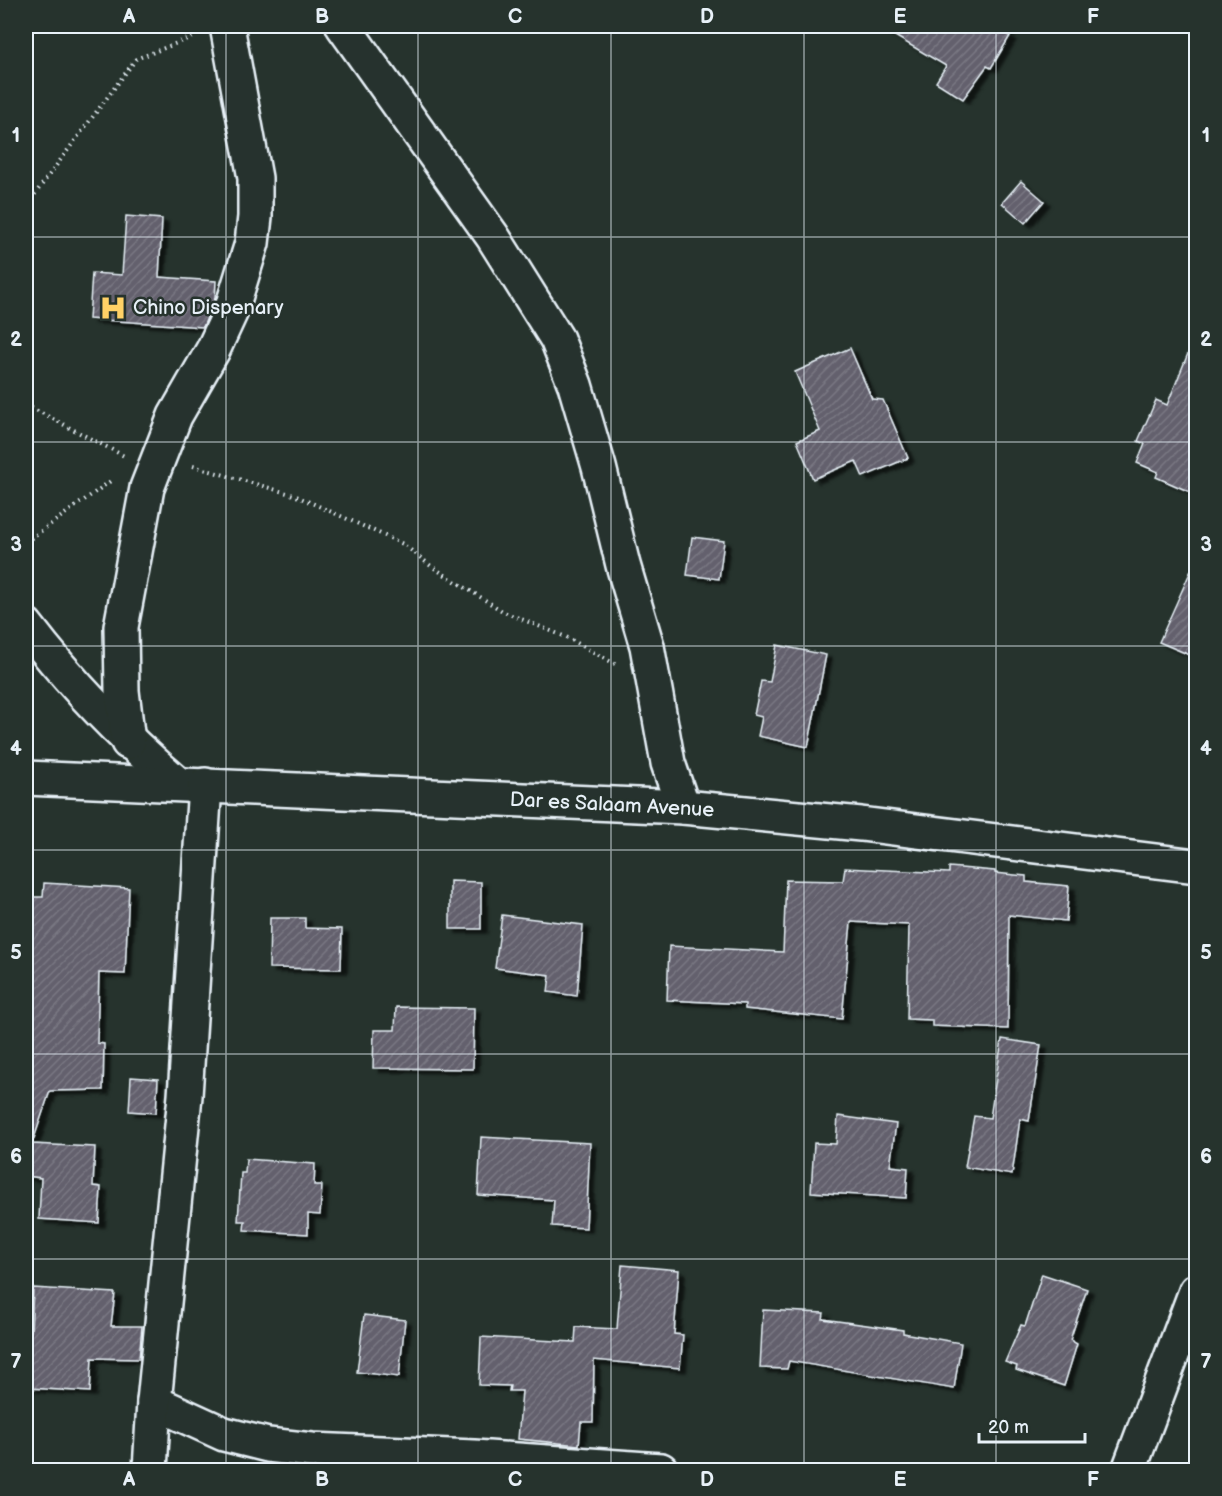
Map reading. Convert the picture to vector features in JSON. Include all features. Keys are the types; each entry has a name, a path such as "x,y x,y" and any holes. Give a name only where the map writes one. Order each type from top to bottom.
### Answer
{"street":[{"path":"343,26 493,237 557,339 575,385 600,467 623,565 647,646 668,763 683,807"},
{"path":"128,742 122,691 121,627 147,488 148,457 213,350 231,311 252,243 255,178 214,30"},
{"path":"26,625 58,667 128,742 191,785 185,1096 154,1402 150,1470"},
{"name":"Dar es Salaam Avenue","path":"26,778 683,807 861,824 1197,866"},
{"path":"1129,1470 1197,1291"},
{"path":"154,1402 224,1434 268,1445 312,1450 474,1456 661,1470"}],"path":[{"path":"26,210 29,202 136,58 214,30"},
{"path":"26,405 148,457 194,466 294,495 403,544 432,566 504,612 589,648 654,687"},
{"path":"26,542 148,457"}],"building":[{"path":"878,26 993,26 1010,36 991,68 987,66 963,99 936,82 946,66"},
{"path":"1021,181 1044,201 1025,223 1002,203"},
{"path":"126,216 162,219 159,277 216,281 215,298 203,327 89,319 92,273 122,275"},
{"path":"1196,334 1197,495 1156,477 1158,472 1137,463 1145,444 1138,441 1156,400 1167,405"},
{"path":"850,348 872,399 883,400 908,458 863,477 856,461 813,479 797,441 820,431 795,372"},
{"path":"692,537 724,541 719,579 687,575"},
{"path":"1197,557 1197,658 1159,642"},
{"path":"777,645 826,655 808,747 758,736 762,717 754,715 761,681 770,682"},
{"path":"949,867 995,871 995,873 1026,876 1026,882 1069,886 1066,921 1009,915 1008,1029 932,1026 932,1020 907,1019 909,925 851,922 842,1019 745,1009 745,1004 667,1000 669,946 783,952 786,880 843,881 845,868 949,873"},
{"path":"450,881 481,882 481,929 450,929"},
{"path":"44,883 129,888 125,974 99,973 97,1043 104,1044 103,1090 50,1091 32,1144 95,1147 93,1186 101,1187 99,1223 39,1219 41,1178 26,1176 26,897 43,897"},
{"path":"502,915 583,925 577,996 548,992 550,975 495,968"},
{"path":"270,918 305,918 305,928 342,929 341,969 269,968"},
{"path":"396,1007 474,1008 473,1069 373,1068 374,1030 395,1030"},
{"path":"1002,1039 1041,1045 1029,1121 1020,1119 1012,1175 965,1167 974,1116 990,1118"},
{"path":"131,1077 158,1079 156,1113 129,1111"},
{"path":"838,1116 896,1124 890,1166 908,1168 906,1198 811,1192 814,1143 836,1144"},
{"path":"481,1137 590,1143 586,1228 552,1226 554,1200 478,1195"},
{"path":"246,1159 315,1164 314,1185 322,1185 320,1215 308,1214 308,1234 244,1230 245,1221 238,1221 241,1173 245,1173"},
{"path":"622,1265 679,1270 674,1334 683,1335 680,1368 594,1360 593,1422 581,1422 579,1445 518,1439 522,1391 509,1391 510,1386 479,1385 481,1337 575,1342 576,1327 617,1329"},
{"path":"1042,1274 1087,1289 1070,1340 1077,1344 1064,1386 1016,1370 1017,1366 1005,1362 1021,1325 1025,1326"},
{"path":"33,1288 115,1293 111,1326 142,1326 139,1359 92,1358 90,1392 30,1388 31,1370 26,1370 26,1331 31,1331"},
{"path":"763,1310 824,1313 823,1319 903,1330 903,1333 961,1343 954,1389 789,1361 787,1369 760,1368"},
{"path":"364,1315 405,1320 399,1377 357,1372"}],"place":[{"name":"Chino Dispenary","path":"113,308"}]}
